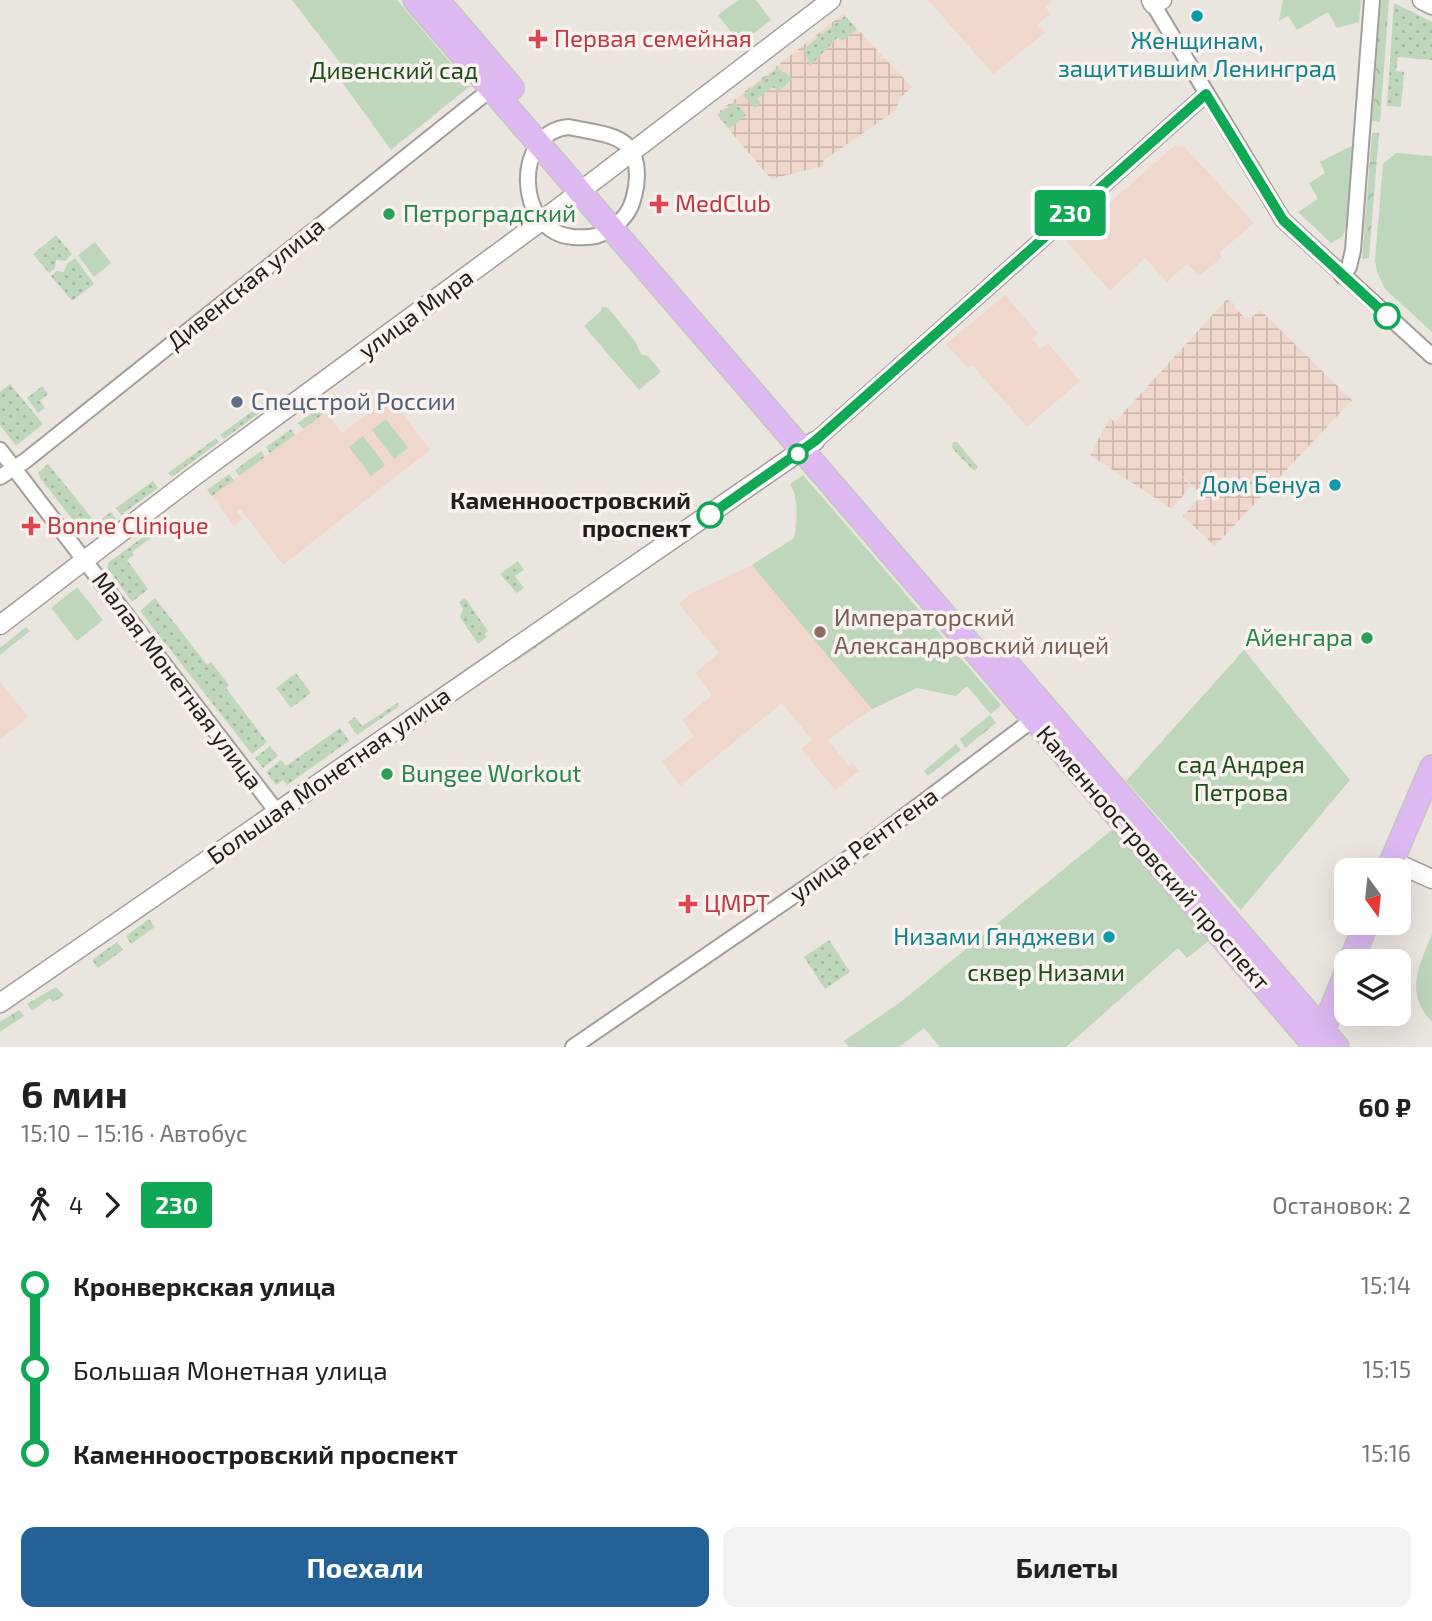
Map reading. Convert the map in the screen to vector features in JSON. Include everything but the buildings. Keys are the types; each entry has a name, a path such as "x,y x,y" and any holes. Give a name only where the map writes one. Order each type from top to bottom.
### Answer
{"main road":[{"name":"Каменноостровский проспект","path":"415,0 491,89 545,139"},
{"name":"Каменноостровский проспект","path":"437,0 545,139 1325,1041"},
{"path":"1393,858 1432,767"},
{"path":"1325,1041 1334,1013"}],"street":[{"name":"улица Мира","path":"0,625 84,559 540,222 831,0"},
{"path":"1342,276 1349,267 1353,250 1373,0"},
{"path":"1422,0 1432,5"},
{"path":"1155,2 1206,94 1283,220 1432,356"},
{"name":"Дивенская улица","path":"0,477 491,89"},
{"name":"Большая Монетная улица","path":"0,1003 809,446 1206,94"},
{"path":"569,127 613,136 624,141 634,151 638,172 633,202 618,223 591,238 560,236 540,222 531,203 529,161 545,139 559,128 569,127"},
{"name":"Малая Монетная улица","path":"0,450 277,812"},
{"name":"улица Рентгена","path":"572,1047 835,867 1040,714"},
{"path":"1411,872 1432,879"}],"shaded area":[{"path":"928,0 1052,2 1046,7 1050,14 1038,24 1045,33 993,74"},
{"path":"843,14 912,87 900,98 896,110 823,161 824,166 771,179 716,114"},
{"path":"1174,146 1184,146 1254,223 1220,252 1221,258 1199,276 1187,264 1167,282 1145,258 1110,291 1066,241"},
{"path":"1005,295 1038,333 1032,339 1040,349 1048,343 1080,381 1027,427 972,365 968,368 946,344"},
{"path":"1227,299 1232,304 1234,302 1235,308 1245,318 1251,318 1260,310 1352,400 1215,546 1183,516 1202,495 1172,466 1191,486 1172,509 1090,455 1110,418 1115,422"},
{"path":"390,397 430,450 283,565 241,509 237,512 243,519 234,526 212,496 326,412 342,433"},
{"name":"Императорский Александровский лицей","path":"803,475 1001,705 991,714 967,686 956,696 917,688 872,709 828,740 849,766 853,763 859,771 835,790 801,749 812,740 782,703 680,786 662,762 694,736 682,720 712,695 695,673 719,653 679,604 690,594 752,565 794,539 796,506 794,490 790,484"},
{"path":"0,681 28,717 0,740"}],"green space":[{"name":"Дивенский сад","path":"292,0 397,0 470,86 391,150 334,71 342,65"},
{"path":"738,0 756,0 771,20 740,44 718,15"},
{"path":"1283,0 1361,0 1359,22 1337,28 1328,12 1297,30 1288,16 1279,21"},
{"path":"1381,0 1389,0 1380,122 1372,121"},
{"path":"1394,3 1432,22 1432,60 1398,57 1396,71 1404,72 1401,107 1387,106"},
{"path":"845,16 857,29 842,41 838,37 810,66 804,49"},
{"path":"778,68 793,79 778,91 773,87 757,99 760,104 755,108 743,95"},
{"path":"735,102 746,115 729,129 718,115"},
{"path":"1372,133 1379,133 1369,258 1362,259"},
{"path":"1353,145 1346,228 1342,237 1331,243 1298,212 1318,199 1309,183 1325,173 1320,162"},
{"path":"1396,153 1432,156 1432,332 1385,289 1377,272 1375,261 1383,164"},
{"path":"56,235 72,254 65,261 56,260 55,268 49,273 33,254"},
{"path":"95,242 111,263 94,277 78,255"},
{"path":"75,258 94,284 72,301 51,276 57,271 64,272 67,264"},
{"path":"602,306 608,308 635,341 641,354 648,356 661,372 639,390 584,326 601,311"},
{"path":"10,384 43,424 16,446 0,425 0,392"},
{"path":"42,386 48,394 40,401 45,408 38,413 27,398"},
{"path":"266,401 269,406 224,439 220,435"},
{"path":"321,406 326,412 303,429 298,423"},
{"path":"386,419 408,448 394,459 372,430"},
{"path":"291,429 295,435 270,453 266,447"},
{"path":"363,436 385,465 371,476 349,447"},
{"path":"216,438 219,442 172,477 168,473"},
{"path":"953,442 957,442 978,467 974,471 952,448"},
{"path":"261,451 265,457 239,476 235,470"},
{"path":"48,464 96,523 111,512 116,519 96,534 84,534 40,478 39,472"},
{"path":"229,474 234,480 212,496 207,490"},
{"path":"803,475 1001,705 991,714 967,686 956,696 917,688 872,709 752,565 794,538 797,511 790,484"},
{"path":"153,481 158,488 121,515 116,508"},
{"path":"157,527 160,531 132,552 134,555 127,560 148,589 132,602 107,567 109,562"},
{"path":"518,561 524,570 515,576 524,588 517,593 500,574"},
{"path":"621,584 623,587 514,663 512,660"},
{"path":"77,587 103,620 77,641 51,608"},
{"path":"155,598 207,665 211,662 229,685 226,688 267,742 252,754 140,611"},
{"path":"465,598 488,631 485,634 487,637 478,644 460,617 463,609 459,602"},
{"path":"26,627 30,631 0,655 0,648"},
{"name":"сад Андрея Петрова","path":"1244,650 1350,780 1241,910 1126,781"},
{"path":"296,673 311,693 291,708 276,688"},
{"path":"399,702 398,707 357,735 348,722 355,717 362,726"},
{"path":"990,715 996,723 965,748 960,739"},
{"path":"340,728 349,741 287,785 283,780 276,785 266,772 281,760 286,766"},
{"path":"956,744 961,750 928,776 924,771"},
{"path":"270,746 278,756 263,768 255,758"},
{"name":"сквер Низами","path":"1113,829 1210,940 1187,958 1178,948 1066,1047 940,1047 924,1028 899,1047 849,1047 844,1041 902,1001"},
{"path":"149,919 155,927 131,944 126,936"},
{"path":"1432,934 1432,1022 1423,1011 1416,989 1419,968"},
{"path":"829,940 850,972 825,989 804,957"},
{"path":"117,942 123,950 98,968 92,960"},
{"path":"56,987 64,995 53,1002 50,998 32,1011 27,1004"},
{"path":"19,1010 24,1016 0,1032 0,1022"}],"bus line":[{"name":"230","path":"710,515 815,441 1206,94 1283,220 1295,234 1387,316"}],"place":[{"name":"Женщинам, защитившим Ленинград","path":"1197,16"},
{"name":"Первая семейная","path":"538,39"},
{"name":"MedClub","path":"659,204"},
{"name":"Петроградский","path":"389,214"},
{"name":"Спецстрой России","path":"237,402"},
{"name":"Дом Бенуа","path":"1335,485"},
{"name":"Каменноостровский проспект","path":"710,515"},
{"name":"Bonne Clinique","path":"31,526"},
{"name":"Императорский Александровский лицей","path":"820,632"},
{"name":"Айенгара","path":"1367,638"},
{"name":"Bungee Workout","path":"387,774"},
{"name":"ЦМРТ","path":"688,904"},
{"name":"Низами Гянджеви","path":"1109,937"}]}
